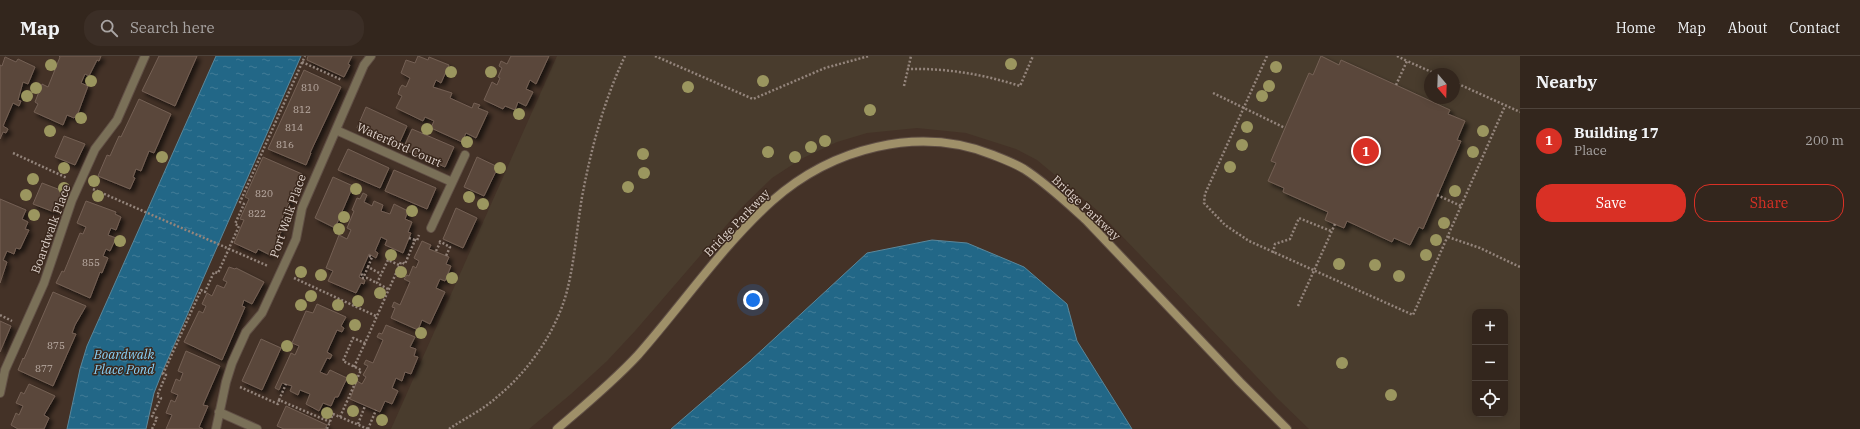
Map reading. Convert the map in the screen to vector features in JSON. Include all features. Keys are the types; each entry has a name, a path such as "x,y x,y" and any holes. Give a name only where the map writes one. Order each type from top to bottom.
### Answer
{"street":[{"name":"Boardwalk Place","path":"0,393 5,370 44,283 72,200 95,149 117,120 145,56"},
{"name":"Port Walk Place","path":"216,429 226,382 246,332 262,313 296,239 302,208 364,65 371,56"},
{"name":"Waterford Court","path":"336,130 452,182"},
{"name":"Bridge Parkway","path":"557,429 607,387 637,355 720,257 762,211 785,190 818,168 850,155 896,142 955,143 980,150 1023,169 1060,196 1086,220 1240,382 1287,429"},
{"path":"431,228 465,155"},
{"path":"219,412 257,429"}],"path":[{"path":"152,429 157,418 152,416 161,398 157,396 166,375 163,374 201,290 205,292 214,272 218,273 229,249 239,226 235,224 244,204 240,202 305,56"},
{"path":"449,429 497,398 526,368 546,339 560,311 568,287 591,155 604,111 625,56"},
{"path":"655,56 753,99 825,68 855,58 869,56"},
{"path":"904,86 911,56"},
{"path":"907,69 938,69 970,73 1020,86 1033,56"},
{"path":"1267,56 1205,194 1204,204 1216,217 1237,234 1273,252 1413,315 1506,106"},
{"path":"1397,56 1424,69"},
{"path":"1396,85 1407,61"},
{"path":"302,62 355,86"},
{"path":"1460,85 1520,112"},
{"path":"1213,93 1243,109 1285,128"},
{"path":"1437,195 1461,206"},
{"path":"147,212 376,316"},
{"path":"1273,252 1276,244 1290,239 1299,218 1331,231"},
{"path":"1298,306 1335,224"},
{"path":"354,367 399,265 401,262 405,264 415,240 417,240 421,231 431,228 440,242 450,247 446,256"},
{"path":"1448,237 1480,248 1520,267"},
{"path":"409,238 415,240"},
{"path":"436,251 440,242"},
{"path":"361,274 364,276 372,257 369,256"},
{"path":"377,283 388,260 399,265"},
{"path":"368,267 381,274"},
{"path":"362,278 367,278 388,289"},
{"path":"340,417 361,370 342,361 353,338 365,343"},
{"path":"226,382 278,404 286,384"},
{"path":"279,400 330,422"},
{"path":"358,424 365,406"},
{"path":"327,429 333,414 368,429 376,410"}],"shaded area":[{"path":"557,56 1520,56 1520,429 1309,429 1277,398 1098,211 1037,160 1016,149 966,133 917,128 867,133 837,142 801,159 772,178 743,206 635,331 607,361 571,394 529,429 391,429"}],"water":[{"name":"Boardwalk Place Pond","path":"216,56 301,56 163,370 154,393 146,429 67,429 80,369 87,346"},
{"path":"932,240 967,243 1024,267 1067,304 1077,341 1132,429 671,429 750,361 867,253"}],"building":[{"path":"59,56 101,56 99,61 97,60 89,76 85,74 81,83 88,86 78,113 74,118 67,115 63,125 34,112 38,104 35,102 42,84 48,87 60,57"},
{"path":"159,56 197,56 175,106 142,91"},
{"path":"308,56 352,56 348,64 350,65 344,77 307,60"},
{"path":"418,56 428,60 429,57 449,65 441,83 436,80 433,87 452,93 450,98 472,108 474,103 480,105 478,108 488,112 476,138 466,133 462,142 431,128 434,121 425,117 423,121 396,108 402,96 398,94 400,88 402,85 406,87 410,78 401,73 406,60 415,63"},
{"path":"511,56 549,56 536,84 530,80 526,89 533,92 526,106 518,102 515,110 505,106 503,109 484,100 492,82 497,85 500,78 498,77 502,68 499,66 501,61 507,64"},
{"path":"1321,56 1339,65 1341,60 1424,98 1424,104 1437,104 1450,110 1448,114 1465,121 1457,140 1461,141 1423,229 1419,227 1410,245 1394,238 1392,242 1347,221 1344,228 1325,220 1328,212 1283,192 1284,188 1268,181 1276,163 1271,161 1309,73 1313,75"},
{"path":"5,57 16,62 18,59 35,67 28,84 23,82 18,100 21,101 19,106 13,103 3,126 8,129 6,133 3,132 0,139 0,65 2,66"},
{"path":"304,70 341,87 310,153 306,165 268,149"},
{"path":"139,99 171,114 154,153 149,151 141,171 136,169 133,177 135,178 130,189 98,176 107,155 110,156 119,136 121,137"},
{"path":"366,107 407,126 398,146 357,128"},
{"path":"412,129 454,147 445,167 403,149"},
{"path":"64,136 85,144 75,165 55,157"},
{"path":"348,149 389,168 380,188 338,170"},
{"path":"263,157 302,174 288,199 290,200 277,230 281,232 270,255 258,249 256,253 234,243 244,220 240,219 249,199 245,197"},
{"path":"477,157 498,167 484,196 464,187"},
{"path":"394,170 436,188 427,209 385,191"},
{"path":"333,177 353,186 335,228 315,218"},
{"path":"42,183 63,191 54,212 33,204"},
{"path":"363,193 367,195 364,202 372,206 374,201 383,205 381,211 390,214 394,204 408,211 405,219 412,222 408,232 411,233 403,253 385,245 387,240 381,237 375,251 378,253 376,258 369,254 359,277 365,280 364,284 361,283 356,293 328,281 333,271 326,268 339,235 347,239 351,230 347,228 354,211 352,210 357,198 360,199"},
{"path":"0,199 26,210 22,219 28,222 25,229 29,230 20,249 16,248 14,254 7,251 3,260 7,262 0,283"},
{"path":"86,201 116,212 115,214 121,217 116,230 111,228 108,235 116,238 110,251 106,249 103,256 108,258 102,273 100,272 90,298 56,283 62,271 64,272 80,233 83,234 86,227 77,223"},
{"path":"456,208 477,218 463,248 443,239"},
{"path":"422,241 431,245 429,249 449,257 446,264 451,266 445,281 440,279 436,288 445,292 430,324 422,320 418,330 391,318 395,308 392,307 394,302 400,305 410,282 404,279 407,275 409,276 413,266 416,268 419,261 414,258"},
{"path":"229,267 236,268 264,282 252,304 244,300 242,306 245,307 222,360 184,342 199,311 203,313 206,306 202,304 207,293 212,296 217,285 224,288 227,282 223,280"},
{"path":"53,292 86,306 75,325 72,333 76,334 53,386 18,370"},
{"path":"317,304 346,317 341,326 344,328 342,332 337,330 327,352 332,355 330,359 327,358 320,372 327,375 330,370 347,378 338,397 335,397 331,406 323,403 319,411 306,404 310,394 300,390 298,395 290,391 292,386 282,383 279,390 275,388 291,353 295,355 299,346 292,343 306,311 313,313"},
{"path":"0,321 11,326 0,352"},
{"path":"386,325 415,337 410,347 416,349 414,356 418,357 411,374 405,372 402,381 396,378 392,388 398,391 392,404 385,401 380,412 350,399 357,381 362,384 366,377 363,375 368,366 364,364 366,360 373,363 383,340 377,337 379,333 382,334"},
{"path":"261,339 281,348 262,390 242,381"},
{"path":"186,351 220,366 203,405 208,406 199,427 203,429 166,429 172,415 166,413 171,400 175,402 178,395 171,392 176,379 180,381 183,373 178,371"},
{"path":"29,384 55,396 44,415 49,418 44,429 18,429 11,425 16,413 19,415 23,406 16,403 21,392 24,394"},
{"path":"286,406 327,425 325,429 284,429 277,426"}],"place":[{"name":"Building 17","path":"1366,151"}]}
